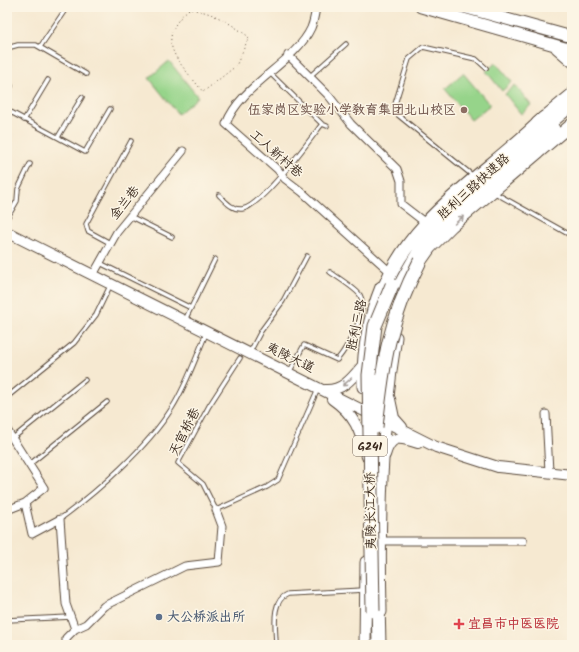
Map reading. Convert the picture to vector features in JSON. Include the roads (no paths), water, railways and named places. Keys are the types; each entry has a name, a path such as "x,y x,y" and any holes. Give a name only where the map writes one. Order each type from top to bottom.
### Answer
{"highway":[{"name":"胜利三路快速路","path":"396,286 417,244 446,212 572,104"},
{"name":"胜利三路快速路","path":"396,286 422,247 436,230 469,198 572,113"},
{"path":"375,326 382,295 392,270 417,234 466,185 529,133 544,118"},
{"path":"382,426 385,353 394,318 405,290 420,261"},
{"name":"夷陵长江大桥","path":"372,645 368,375 375,326 396,286"},
{"name":"夷陵长江大桥","path":"379,645 382,426 376,384 382,333 396,286"}],"main road":[{"path":"421,7 572,50"},
{"path":"440,7 572,44"},
{"path":"463,7 572,37"},
{"path":"480,7 572,30"},
{"path":"551,44 572,61"},
{"name":"胜利三路","path":"364,645 367,457 363,365 372,310 388,269 399,249 434,208 472,175 572,94"},
{"path":"382,645 380,541 383,461 382,426 402,310 420,261 442,236 492,191 567,134 572,124"},
{"name":"夷陵大道","path":"7,232 289,372 324,393"},
{"name":"夷陵大道","path":"7,237 364,413 382,426 436,447 498,467 572,475"},
{"path":"324,393 333,391 343,386 363,365"},
{"path":"389,383 390,404 394,418 417,440"},
{"path":"324,393 352,416 360,432 367,457"},
{"path":"383,461 389,444 393,440 399,438 417,440"},
{"name":"夷陵大道","path":"417,440 435,451 497,471 572,479"}],"street":[{"name":"工人新村巷","path":"316,7 311,28 288,55 237,105 229,116 226,124 388,269"},
{"path":"288,55 329,96 351,124 397,169 401,181 401,204 423,221"},
{"name":"金兰巷","path":"93,275 110,244 129,216 183,151"},
{"path":"546,414 549,472"},
{"path":"7,430 44,488 25,503 7,510"},
{"path":"25,503 32,534 60,519 66,604 75,629"},
{"path":"66,645 66,638 75,629 86,624 104,606 184,566 219,562 222,526 216,510"},
{"path":"380,541 523,542"}],"lane":[{"path":"40,47 67,7"},
{"path":"309,76 346,44"},
{"path":"7,60 7,48 18,45 40,47 86,74"},
{"path":"472,175 398,115 395,104 409,59 424,47 476,59 486,68"},
{"path":"269,72 322,124 327,126"},
{"path":"7,74 11,86 7,94"},
{"path":"24,120 48,80"},
{"path":"58,137 82,97"},
{"path":"7,110 85,152 110,108"},
{"path":"219,195 232,207 242,209 261,198 282,175 322,124"},
{"path":"110,244 88,231 86,224 131,141"},
{"path":"7,218 17,201 18,189 30,164"},
{"path":"492,191 572,236"},
{"path":"129,216 172,237"},
{"path":"250,353 261,331 283,301 307,256"},
{"path":"184,321 215,259"},
{"path":"100,263 191,308"},
{"path":"289,372 304,345 337,360 347,349 359,320 362,302 360,294 330,272"},
{"path":"7,397 74,343 96,315 109,288"},
{"path":"60,519 83,502 147,441 160,426 173,407 206,336"},
{"name":"天官桥巷","path":"216,510 203,484 178,463 198,424 240,358"},
{"path":"13,438 85,380"},
{"path":"216,510 267,487 278,480 324,393"},
{"path":"30,464 107,402"},
{"path":"276,645 276,607 283,596 288,594 366,590"},
{"path":"7,620 70,617"}],"place":[{"name":"伍家岗区实验小学教育集团北山校区","path":"464,110"},
{"name":"大公桥派出所","path":"159,617"},
{"name":"宜昌市中医医院","path":"459,624"}]}
